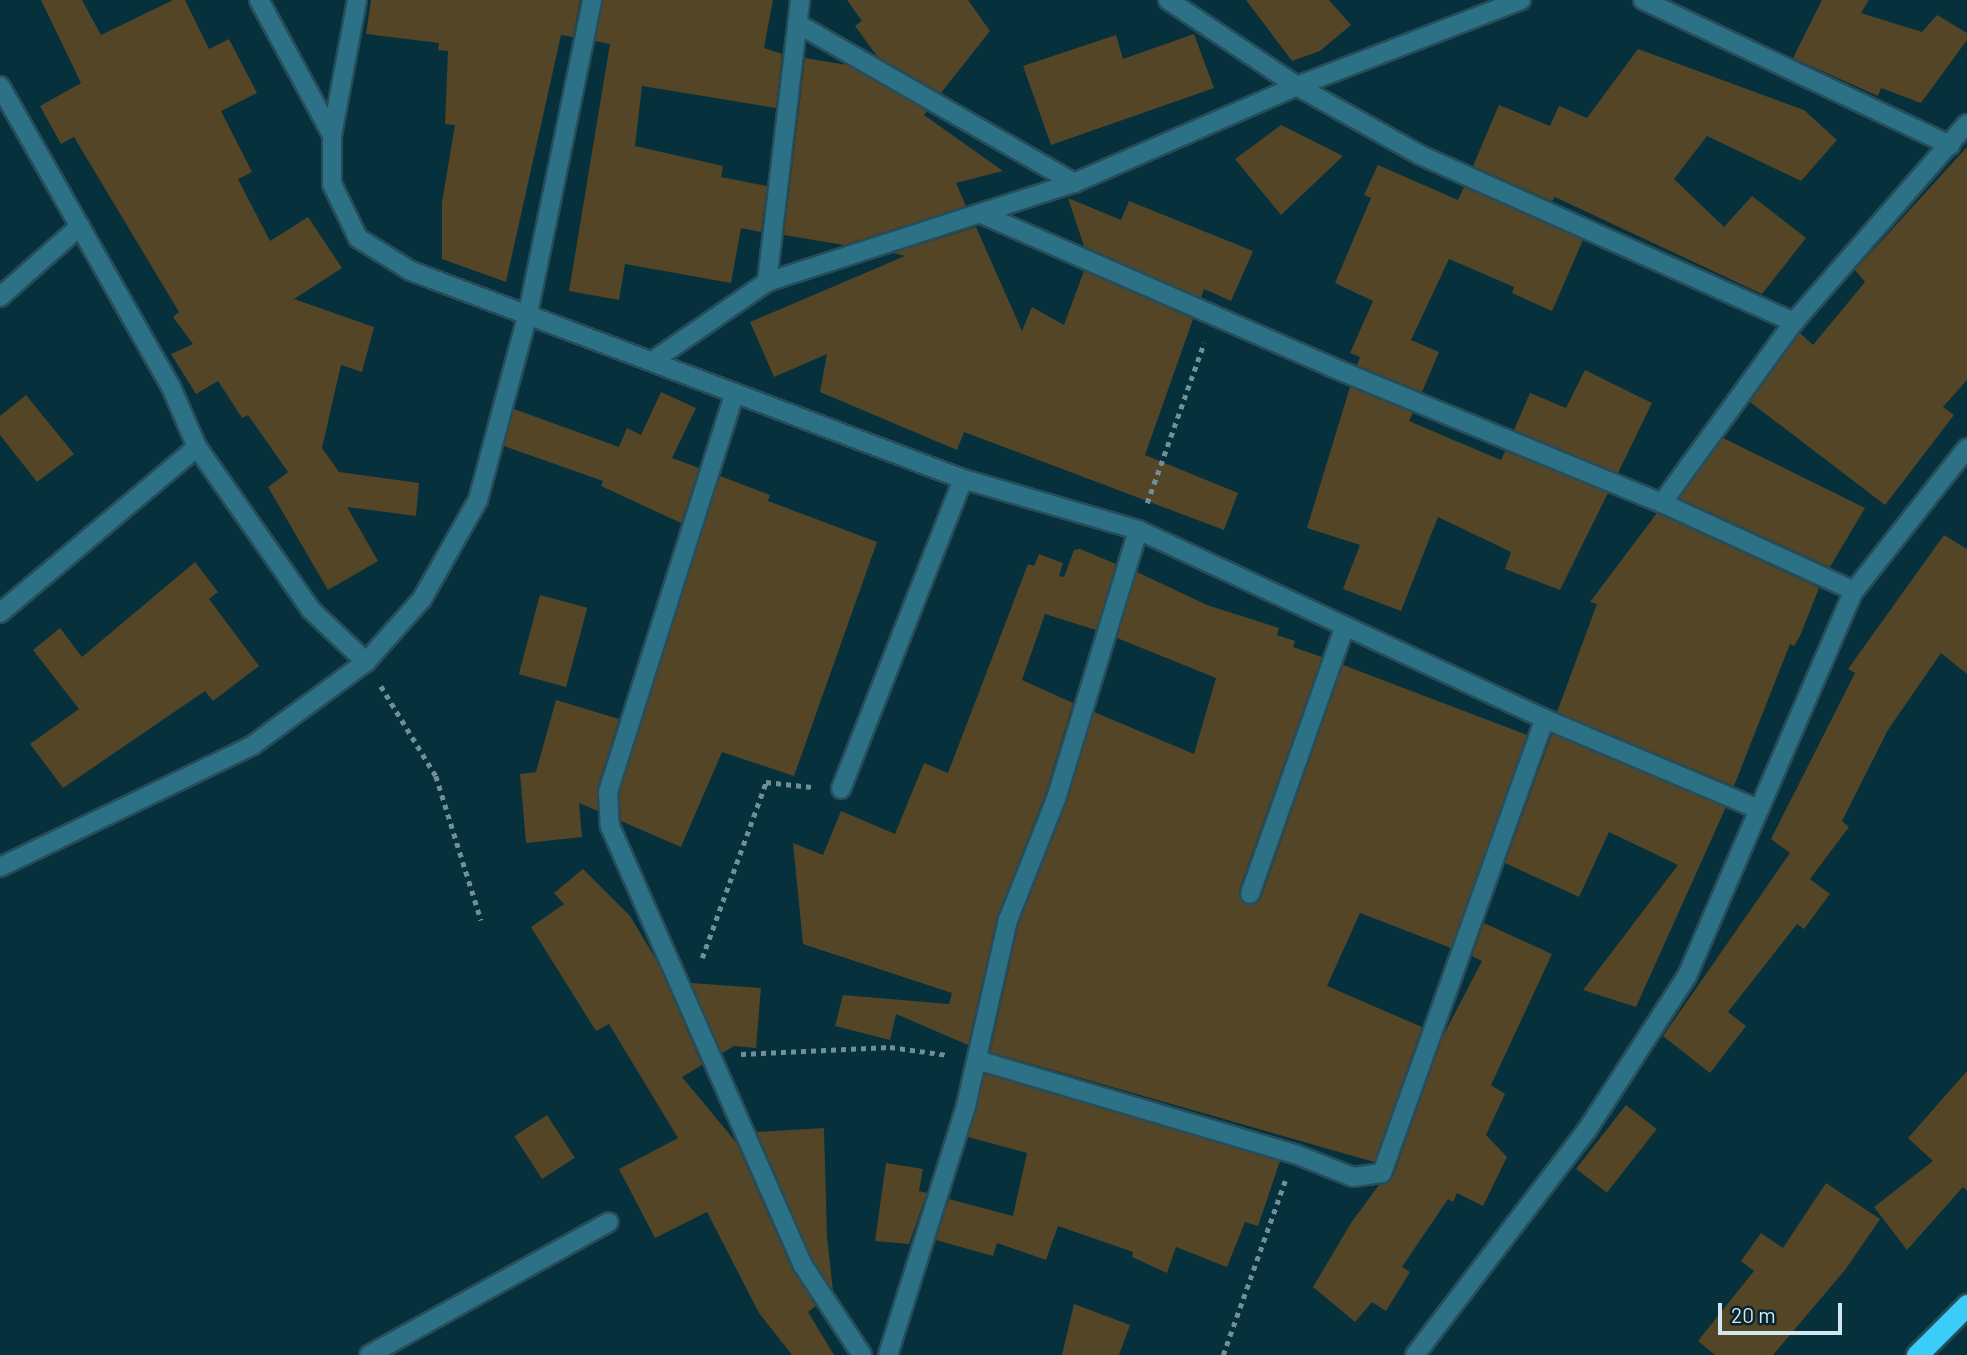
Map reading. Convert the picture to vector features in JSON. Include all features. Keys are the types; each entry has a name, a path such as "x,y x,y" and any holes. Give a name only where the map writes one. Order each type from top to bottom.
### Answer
{"highway":[{"path":"1917,1355 1967,1305"}],"street":[{"path":"259,0 332,135"},
{"path":"358,0 332,135 332,184 358,238 411,271 654,360 734,395 962,479 1138,530 1545,719 1756,808"},
{"path":"0,867 253,745 366,662 422,598 478,500 528,313 592,0"},
{"path":"767,282 800,0"},
{"path":"1168,0 1297,86 1420,155 1794,322"},
{"path":"654,360 767,282 984,215 1074,183 1297,86 1521,0"},
{"path":"1643,0 1950,145"},
{"path":"798,24 1074,183"},
{"path":"0,86 171,387 197,447 311,610 366,662"},
{"path":"1661,503 1794,322 1967,124"},
{"path":"984,215 1214,316 1661,503 1854,591"},
{"path":"0,297 80,226"},
{"path":"734,395 608,792 610,826 802,1264 862,1355"},
{"path":"0,613 197,447"},
{"path":"1415,1355 1587,1130 1686,976 1756,808 1854,591 1967,448"},
{"path":"841,789 962,479"},
{"path":"888,1355 976,1060 1008,920 1055,799 1138,530"},
{"path":"1250,894 1345,626"},
{"path":"976,1060 1295,1154 1353,1177 1382,1173 1545,719"},
{"path":"369,1355 609,1222"}],"path":[{"path":"1138,530 1214,316"},
{"path":"366,662 436,776 481,920"},
{"path":"686,1003 766,782 841,789"},
{"path":"710,1058 803,1048 890,1047 976,1060"},
{"path":"1223,1355 1295,1154"}],"building":[{"path":"41,0 82,0 101,35 173,0 185,0 209,49 229,39 257,93 221,111 252,172 238,179 270,241 308,217 342,268 294,299 374,327 362,372 341,365 322,448 339,472 419,483 416,516 347,507 378,561 328,590 268,487 288,472 248,415 242,418 218,381 196,394 171,354 193,344 173,317 179,312 74,137 61,144 40,106 81,83"},
{"path":"371,0 580,0 573,37 561,35 506,282 442,259 442,202 455,125 445,124 448,51 438,50 439,43 366,34"},
{"path":"603,0 773,0 764,48 782,54 776,108 642,86 635,146 723,166 721,177 767,186 761,232 741,228 731,283 625,264 619,300 569,291 610,44 595,41"},
{"path":"847,0 968,0 990,31 941,93 877,56 855,26 862,21"},
{"path":"1246,0 1329,0 1351,25 1320,51 1292,61"},
{"path":"1822,0 1869,0 1861,13 1922,32 1937,15 1967,33 1967,40 1921,103 1881,88 1878,96 1793,58"},
{"path":"1194,34 1214,88 1051,145 1023,66 1116,35 1123,59"},
{"path":"1638,49 1804,110 1837,140 1801,181 1707,136 1674,179 1724,227 1752,196 1806,238 1762,294 1555,197 1552,201 1473,166 1499,105 1550,126 1559,106 1587,118"},
{"path":"805,58 847,65 927,111 924,115 1003,171 956,183 966,206 844,245 784,235"},
{"path":"1281,125 1343,156 1281,215 1235,159"},
{"path":"1967,147 1967,380 1943,407 1954,415 1885,505 1750,402 1800,333 1813,345 1865,282 1855,270"},
{"path":"1378,165 1458,200 1464,187 1583,240 1552,311 1512,293 1514,287 1449,259 1411,340 1439,352 1422,392 1357,365 1360,357 1350,353 1373,301 1335,283 1371,198 1364,195"},
{"path":"1068,198 1121,220 1129,201 1253,251 1231,301 1204,289 1201,298 1084,246"},
{"path":"976,227 1022,331 1032,307 1064,325 1084,271 1193,319 1145,455 1238,493 1224,530 964,432 957,450 820,392 827,354 774,377 750,322 905,256 893,253"},
{"path":"1585,370 1652,403 1618,473 1514,430 1530,393 1566,408"},
{"path":"1350,387 1413,413 1409,421 1501,460 1505,451 1608,493 1560,590 1505,569 1511,552 1438,517 1401,611 1343,589 1360,545 1307,528"},
{"path":"661,392 696,408 672,458 699,468 681,523 601,486 603,481 504,446 514,409 619,447 627,428 641,435"},
{"path":"26,395 74,454 37,482 0,435 0,416"},
{"path":"1723,438 1865,508 1830,567 1679,498"},
{"path":"720,476 770,495 768,501 877,542 794,776 722,752 681,847 621,821 619,793"},
{"path":"1657,513 1819,588 1800,636 1794,646 1790,644 1734,786 1557,712 1597,604 1590,602"},
{"path":"1944,535 1967,549 1967,674 1941,653 1888,730 1842,821 1849,827 1810,879 1830,894 1804,929 1797,924 1728,1012 1746,1026 1710,1073 1663,1036 1790,853 1771,839 1855,673 1848,669"},
{"path":"1080,549 1116,564 1096,630 1045,614 1022,680 1073,703 1045,795 997,917 968,1045 896,1014 890,1040 835,1026 843,995 949,1004 952,993 803,944 793,843 823,855 841,811 895,834 924,763 948,773 1028,564 1034,566 1039,554 1063,563 1059,576 1064,577 1074,550"},
{"path":"195,562 218,592 209,599 259,666 213,701 205,691 63,788 30,744 79,709 33,650 60,628 82,657"},
{"path":"1137,572 1207,605 1279,628 1277,635 1295,641 1293,647 1322,657 1239,890 1246,904 1261,898 1343,665 1527,735 1451,948 1360,913 1327,986 1422,1027 1374,1162 990,1052 1019,923 1067,802 1094,712 1194,754 1216,678 1117,638"},
{"path":"540,595 587,608 566,687 519,674"},
{"path":"556,700 619,719 597,789 598,811 579,803 582,837 526,843 520,774 536,772"},
{"path":"1552,734 1726,807 1636,1007 1583,990 1678,865 1609,832 1579,897 1505,863"},
{"path":"583,869 630,916 657,961 702,1065 682,1077 736,1142 792,1269 816,1306 808,1312 834,1355 792,1355 759,1313 707,1212 655,1238 619,1169 678,1138 609,1024 596,1031 531,927 564,904 554,893"},
{"path":"1484,923 1552,954 1491,1085 1505,1094 1486,1135 1507,1157 1483,1206 1457,1193 1453,1202 1448,1199 1402,1267 1410,1272 1386,1311 1372,1302 1355,1322 1313,1287 1351,1223 1379,1185 1393,1177 1443,1036 1482,961 1472,956"},
{"path":"691,983 761,988 756,1048 734,1046 722,1053"},
{"path":"1967,1071 1967,1191 1963,1187 1907,1250 1874,1207 1933,1161 1908,1138"},
{"path":"985,1074 1280,1161 1258,1226 1245,1222 1227,1267 1176,1247 1167,1273 1132,1257 1133,1252 1058,1226 1046,1260 997,1243 993,1256 936,1240 949,1199 1013,1216 1027,1153 968,1137"},
{"path":"1626,1105 1657,1129 1607,1193 1576,1169"},
{"path":"547,1115 575,1158 542,1179 514,1136"},
{"path":"824,1128 827,1237 833,1291 812,1259 757,1132"},
{"path":"886,1163 923,1169 919,1191 927,1193 909,1244 875,1241"},
{"path":"1826,1183 1880,1219 1845,1270 1773,1355 1715,1355 1698,1341 1754,1271 1741,1261 1761,1233 1783,1248"},
{"path":"1074,1304 1130,1325 1119,1355 1062,1355"}]}
